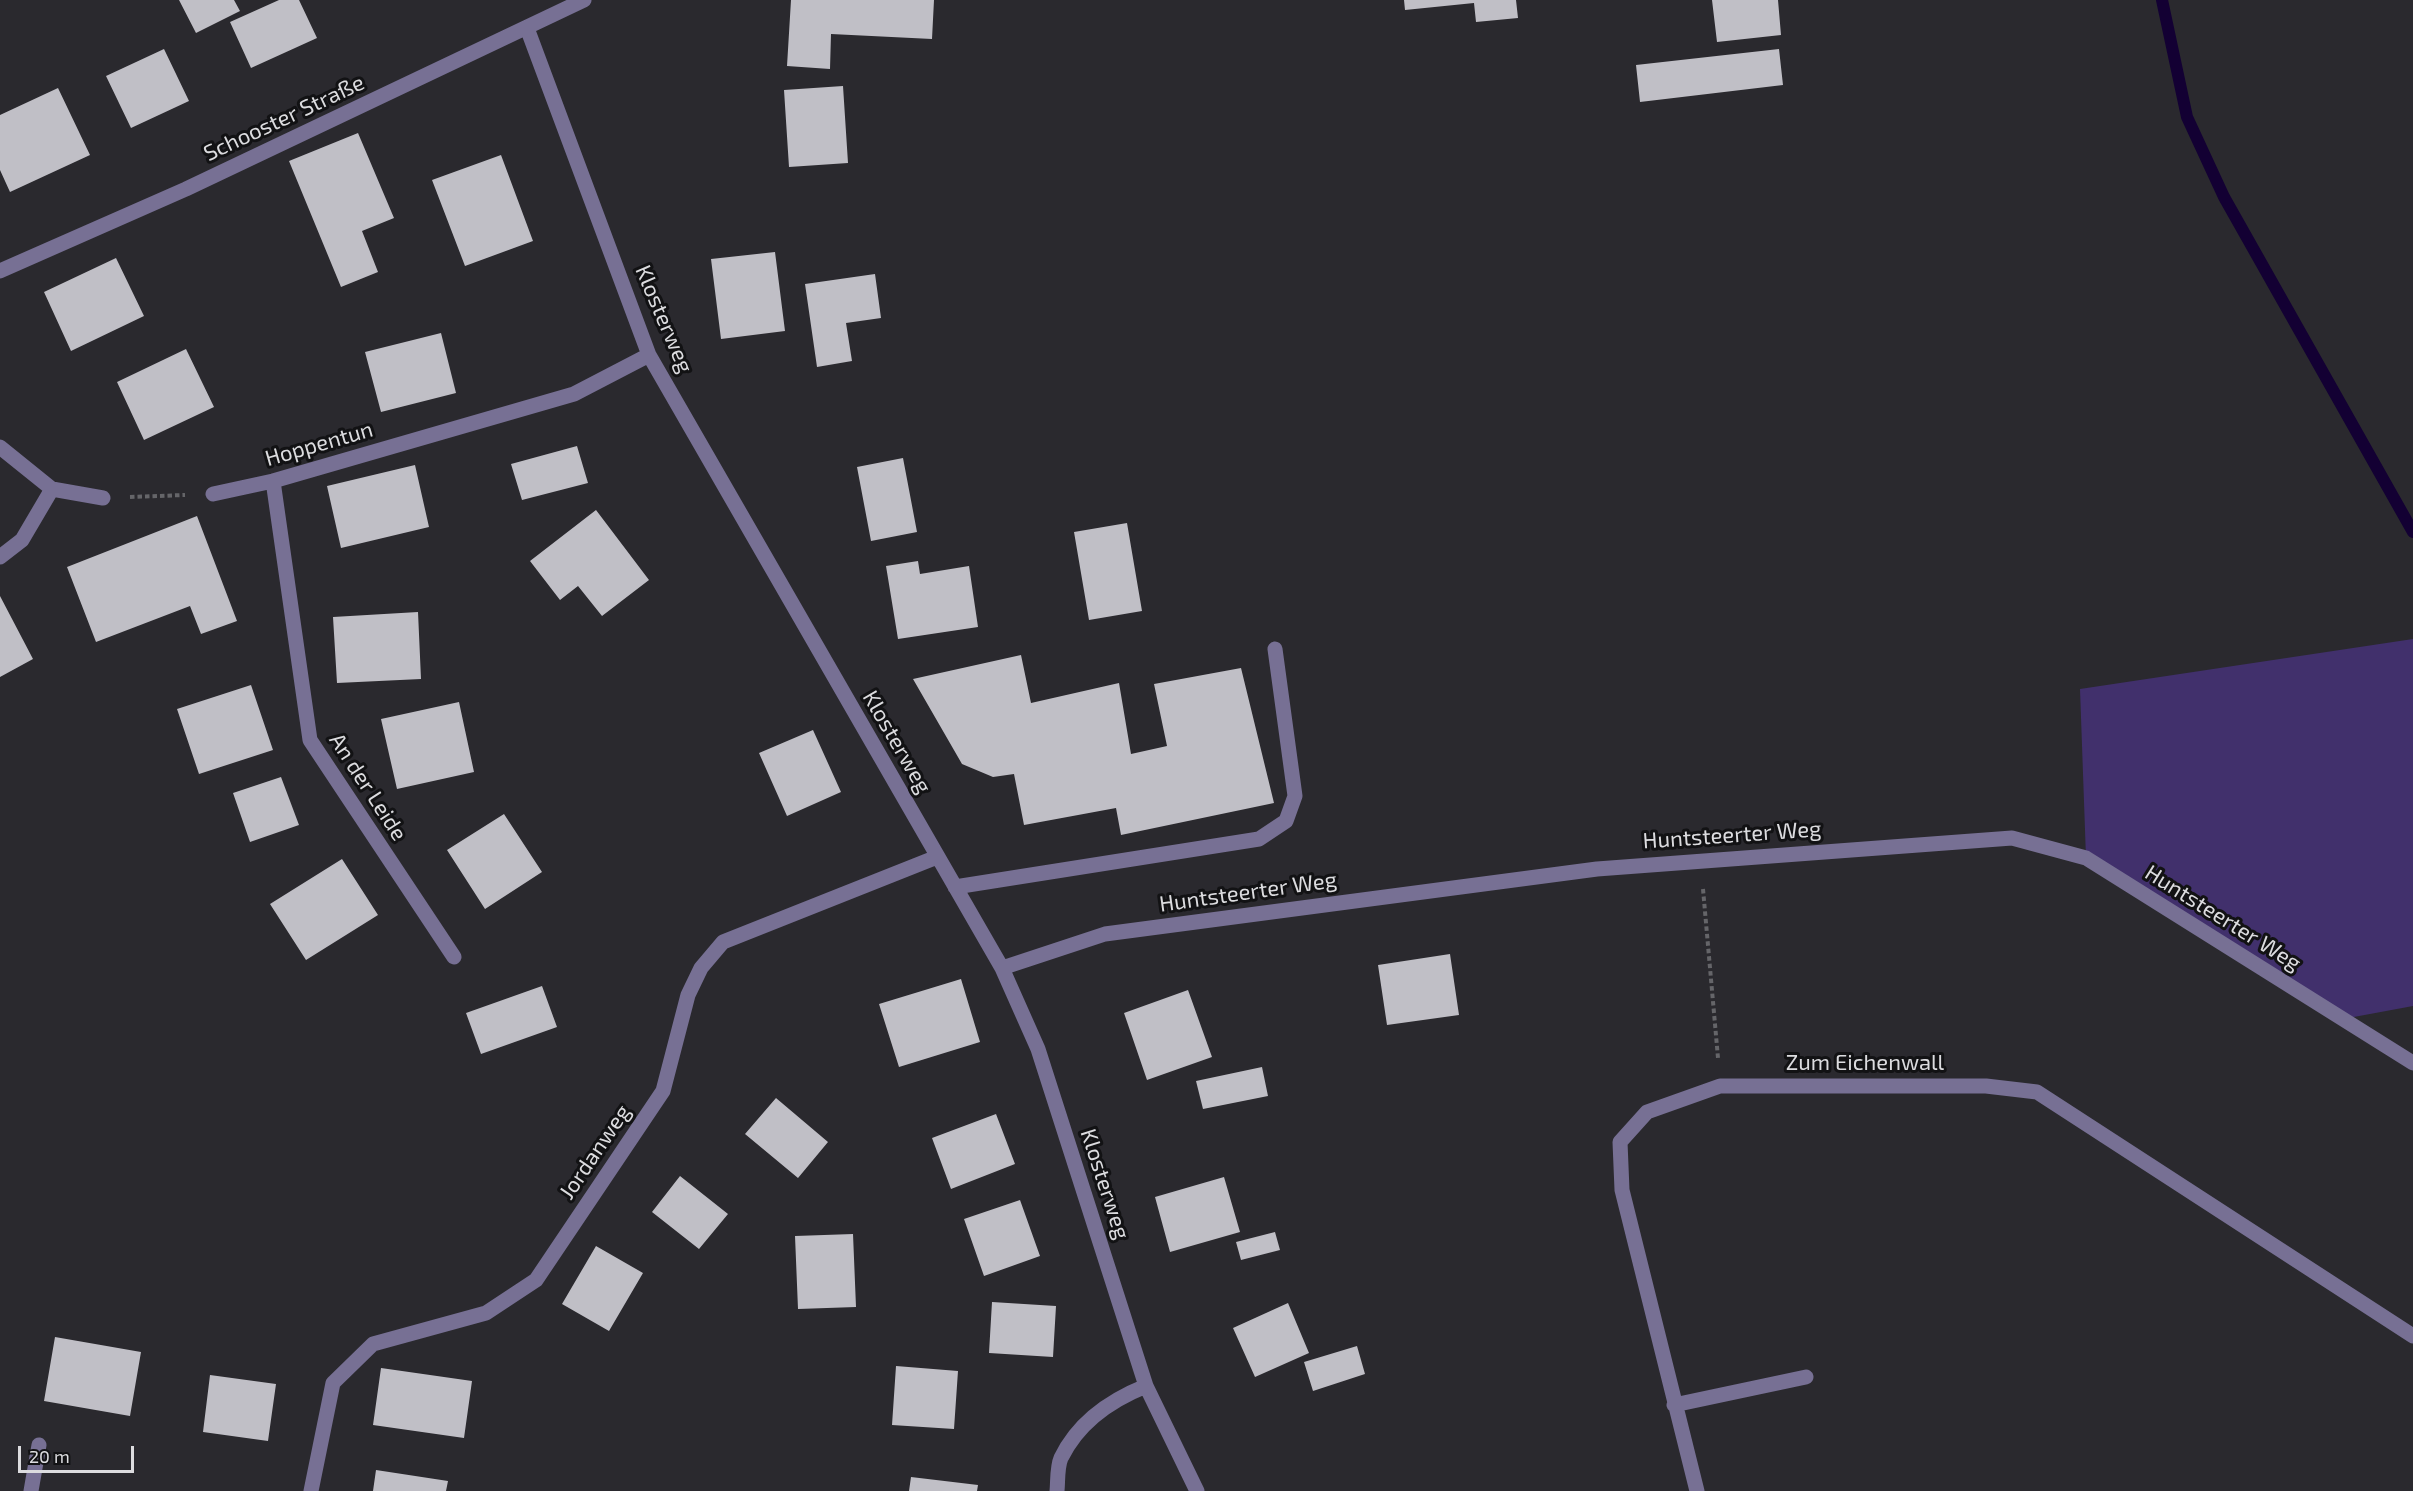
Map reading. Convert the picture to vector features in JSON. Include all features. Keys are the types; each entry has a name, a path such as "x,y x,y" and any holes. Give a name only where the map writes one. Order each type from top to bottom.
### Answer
{"street":[{"name":"Schooster Straße","path":"0,271 186,189 584,0"},
{"name":"Klosterweg","path":"527,28 649,355 1002,968 1038,1049 1146,1386 1197,1491"},
{"name":"Hoppentun","path":"213,494 273,482 574,394 649,355"},
{"path":"0,447 52,489 103,498"},
{"name":"An der Leide","path":"273,482 310,741 454,957"},
{"path":"0,557 22,540 52,489"},
{"path":"955,887 1259,840 1286,821 1295,796 1275,649"},
{"name":"Huntsteerter Weg","path":"1002,968 1105,934 1597,869 1700,859 2012,838 2086,858 2413,1063"},
{"name":"Jordanweg","path":"311,1491 333,1383 373,1344 486,1312 536,1280 663,1091 688,994 701,968 723,942 937,857"},
{"name":"Zum Eichenwall","path":"1697,1491 1622,1190 1620,1142 1647,1112 1720,1086 1986,1086 2037,1092 2413,1336"},
{"path":"1674,1405 1806,1377"},
{"path":"1057,1491 1060,1460 1086,1422 1118,1397 1146,1386"},
{"path":"31,1491 39,1445"}],"path":[{"path":"103,498 213,494"},
{"path":"1700,859 1720,1086"}],"shaded area":[{"path":"2413,639 2413,1006 2343,1019 2086,858 2080,689"}],"building":[{"path":"179,0 234,0 240,11 196,33"},
{"path":"279,0 299,0 317,38 251,68 230,22"},
{"path":"791,0 934,0 932,39 831,34 830,69 787,66"},
{"path":"1404,0 1516,0 1518,18 1476,22 1474,3 1405,10"},
{"path":"1712,0 1778,0 1781,35 1717,42"},
{"path":"164,49 189,101 131,128 106,76"},
{"path":"1779,49 1783,85 1640,102 1636,65"},
{"path":"843,86 848,163 789,167 784,90"},
{"path":"58,88 90,155 10,192 0,170 0,115"},
{"path":"358,133 394,218 362,231 378,272 341,287 289,161"},
{"path":"501,155 533,241 465,266 432,180"},
{"path":"775,252 785,331 721,339 711,259"},
{"path":"116,258 144,316 71,351 44,292"},
{"path":"875,274 881,318 846,323 852,361 817,367 805,284"},
{"path":"441,333 456,393 381,412 365,352"},
{"path":"186,349 214,407 144,440 117,382"},
{"path":"577,446 588,483 522,500 511,464"},
{"path":"903,458 917,532 871,541 857,467"},
{"path":"415,465 429,527 341,548 327,486"},
{"path":"596,510 649,580 602,616 578,586 560,600 530,561"},
{"path":"197,516 237,621 201,634 190,606 96,642 67,567"},
{"path":"1127,523 1142,611 1089,620 1074,532"},
{"path":"918,561 920,574 969,566 978,627 898,639 886,566"},
{"path":"0,596 33,659 0,677"},
{"path":"418,612 421,679 337,683 333,617"},
{"path":"1021,655 1031,703 1119,683 1131,754 1167,746 1154,684 1241,668 1274,803 1121,835 1116,808 1024,825 1014,774 993,777 962,764 913,679"},
{"path":"251,685 273,750 199,774 177,709"},
{"path":"459,702 474,772 397,789 381,719"},
{"path":"813,730 841,792 787,816 759,753"},
{"path":"281,777 299,825 250,842 233,793"},
{"path":"504,814 542,872 485,909 447,850"},
{"path":"342,859 378,915 306,960 270,904"},
{"path":"1450,954 1459,1015 1387,1025 1378,965"},
{"path":"961,979 980,1042 899,1067 879,1004"},
{"path":"542,986 557,1027 481,1054 466,1013"},
{"path":"1188,990 1212,1057 1147,1080 1124,1013"},
{"path":"1262,1067 1268,1096 1203,1109 1196,1081"},
{"path":"776,1098 828,1142 798,1178 745,1134"},
{"path":"996,1114 1015,1164 951,1189 932,1138"},
{"path":"680,1176 728,1214 699,1249 652,1212"},
{"path":"1224,1177 1240,1232 1170,1252 1155,1197"},
{"path":"1020,1200 1040,1256 984,1276 964,1219"},
{"path":"1275,1232 1280,1250 1241,1260 1236,1242"},
{"path":"853,1234 856,1307 798,1309 795,1236"},
{"path":"596,1246 643,1273 609,1331 562,1304"},
{"path":"992,1302 1056,1306 1053,1357 989,1353"},
{"path":"1288,1303 1309,1353 1255,1377 1233,1328"},
{"path":"55,1337 141,1352 130,1416 44,1401"},
{"path":"1357,1346 1365,1374 1313,1391 1304,1362"},
{"path":"896,1366 958,1371 954,1429 892,1425"},
{"path":"381,1368 472,1381 464,1438 373,1425"},
{"path":"210,1375 276,1384 268,1441 203,1432"},
{"path":"376,1470 448,1481 446,1491 373,1491"},
{"path":"911,1477 978,1485 977,1491 909,1491"}],"waterway":[{"path":"2162,0 2187,117 2224,197 2413,532"}]}
